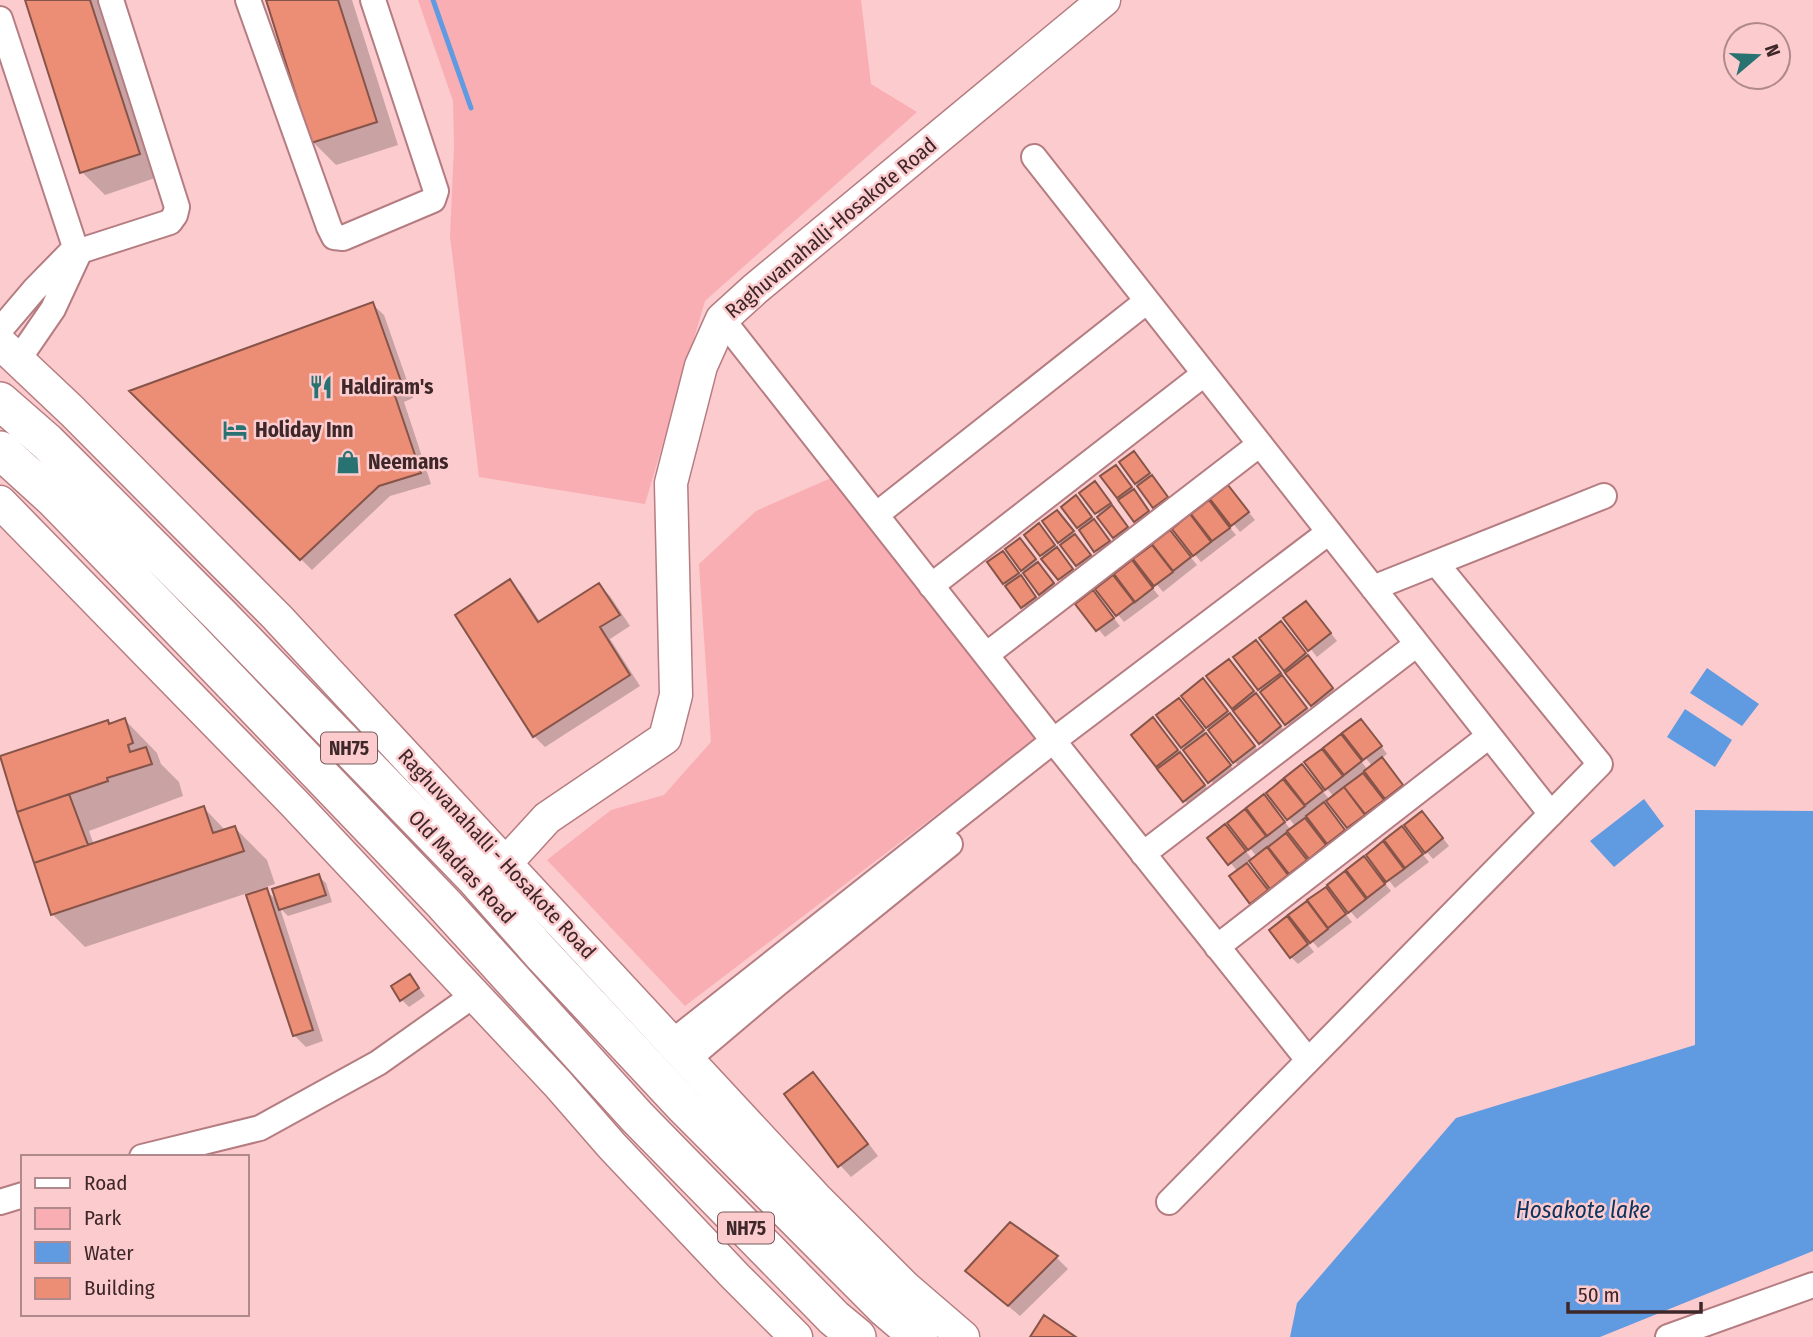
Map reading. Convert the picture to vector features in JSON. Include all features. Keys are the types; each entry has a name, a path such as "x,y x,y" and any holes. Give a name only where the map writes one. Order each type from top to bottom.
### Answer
{"highway":[{"name":"Old Madras Road","path":"0,401 55,450 248,644 474,877 685,1107 896,1298 919,1337"},
{"name":"NH75","path":"0,450 55,500 444,904 637,1117 834,1318 857,1337"}],"main road":[{"name":"Raghuvanahalli-Hosakote Road","path":"505,864 547,818 665,738 677,695 671,483 701,366 722,319 1104,0"},
{"name":"Raghuvanahalli - Hosakote Road","path":"9,351 277,617 815,1197 896,1298 963,1337"},
{"path":"0,502 285,794 708,1248 796,1337"}],"street":[{"path":"0,330 34,290 78,249 170,222 175,215 177,206 112,0"},
{"path":"248,0 330,227 334,237 343,238 433,200 436,191 373,0"},
{"path":"0,19 78,249 53,309 9,351"},
{"path":"1034,157 1550,814"},
{"path":"876,514 1147,301"},
{"path":"722,319 1308,1060"},
{"path":"931,586 1205,374"},
{"path":"986,655 1260,444"},
{"path":"1373,588 1604,496"},
{"path":"679,1052 1058,747 1333,537"},
{"path":"1169,1202 1600,764 1436,563"},
{"path":"1143,854 1417,644"},
{"path":"1217,947 1489,736"},
{"path":"150,1155 260,1128 379,1063 474,995"},
{"path":"0,1202 21,1196"},
{"path":"1668,1337 1813,1286"}],"green space":[{"path":"418,0 861,0 871,84 917,112 705,301 645,504 479,477 450,236 453,101"},
{"path":"831,478 1037,738 685,1006 547,860 611,810 664,795 711,742 699,564 756,511"}],"water":[{"path":"1707,668 1759,704 1742,726 1690,693"},
{"path":"1685,709 1732,740 1715,767 1667,737"},
{"path":"1644,799 1664,826 1614,867 1590,841"},
{"name":"Hosakote lake","path":"1695,810 1813,811 1813,1251 1600,1337 1290,1337 1297,1303 1456,1118 1695,1045"}],"building":[{"path":"25,0 90,0 140,154 80,173"},
{"path":"266,0 338,0 377,122 311,143"},
{"path":"373,302 403,387 393,390 421,473 379,486 300,560 129,391"},
{"path":"1134,451 1150,473 1135,484 1119,462"},
{"path":"1116,465 1132,487 1117,498 1100,476"},
{"path":"1152,475 1168,497 1153,508 1137,486"},
{"path":"1095,481 1111,503 1095,514 1079,493"},
{"path":"1228,485 1249,512 1231,526 1210,499"},
{"path":"1134,489 1149,511 1134,522 1118,500"},
{"path":"1076,495 1092,517 1077,528 1061,507"},
{"path":"1209,500 1230,528 1212,541 1191,514"},
{"path":"1112,505 1128,527 1113,538 1097,517"},
{"path":"1057,510 1074,531 1058,543 1042,521"},
{"path":"1190,514 1211,542 1193,556 1172,529"},
{"path":"1094,519 1110,541 1094,552 1079,530"},
{"path":"1039,523 1055,545 1040,556 1024,535"},
{"path":"1170,530 1191,557 1173,571 1152,544"},
{"path":"1075,534 1091,555 1076,566 1060,545"},
{"path":"1020,538 1036,559 1021,571 1005,549"},
{"path":"1152,545 1173,572 1154,586 1133,559"},
{"path":"1057,547 1073,569 1058,580 1041,559"},
{"path":"1003,551 1019,573 1003,584 987,562"},
{"path":"1132,560 1153,588 1135,602 1114,574"},
{"path":"1038,562 1054,583 1039,595 1023,573"},
{"path":"1021,575 1036,597 1021,608 1005,586"},
{"path":"1113,575 1134,602 1116,616 1095,589"},
{"path":"510,579 538,622 599,583 620,615 600,627 630,675 533,737 455,615"},
{"path":"1093,590 1114,618 1096,631 1075,604"},
{"path":"1306,601 1331,633 1308,651 1283,618"},
{"path":"1281,621 1306,653 1284,671 1259,638"},
{"path":"1256,640 1281,673 1258,690 1233,657"},
{"path":"1308,655 1333,688 1311,706 1285,673"},
{"path":"1229,659 1254,691 1232,709 1206,676"},
{"path":"1282,675 1307,708 1285,725 1260,692"},
{"path":"1203,678 1228,711 1206,728 1181,696"},
{"path":"1256,693 1281,726 1259,744 1233,711"},
{"path":"1179,698 1204,730 1181,748 1156,715"},
{"path":"1230,713 1255,746 1233,763 1208,730"},
{"path":"1153,717 1178,750 1156,767 1131,735"},
{"path":"125,718 133,743 128,745 130,752 146,747 152,764 17,812 0,756 108,720 109,724"},
{"path":"1361,719 1382,746 1363,760 1342,733"},
{"path":"1206,733 1231,765 1208,783 1183,750"},
{"path":"1341,734 1362,761 1344,775 1323,748"},
{"path":"1322,749 1343,776 1325,790 1304,762"},
{"path":"1180,752 1205,785 1183,802 1157,769"},
{"path":"1382,757 1403,785 1385,799 1364,771"},
{"path":"1302,764 1323,791 1305,805 1284,778"},
{"path":"1363,773 1384,800 1365,814 1344,787"},
{"path":"1283,779 1305,806 1287,820 1266,793"},
{"path":"1344,787 1365,815 1347,828 1326,801"},
{"path":"69,794 88,845 34,863 17,812"},
{"path":"1264,794 1285,822 1267,836 1246,808"},
{"path":"1324,802 1345,830 1327,844 1306,816"},
{"path":"204,806 213,833 235,826 244,851 51,915 34,863"},
{"path":"1245,809 1266,836 1248,850 1227,823"},
{"path":"1422,811 1443,838 1425,853 1404,825"},
{"path":"1305,818 1326,845 1309,859 1287,831"},
{"path":"1225,824 1246,851 1228,865 1207,838"},
{"path":"1402,826 1423,854 1405,868 1384,840"},
{"path":"1286,833 1307,860 1289,874 1268,847"},
{"path":"1383,841 1404,869 1386,882 1366,855"},
{"path":"1267,847 1288,875 1270,889 1249,861"},
{"path":"1364,856 1385,884 1367,898 1346,870"},
{"path":"1247,863 1268,890 1250,904 1229,876"},
{"path":"1345,871 1366,899 1348,913 1327,885"},
{"path":"319,874 326,895 279,910 272,889"},
{"path":"1326,887 1346,914 1328,928 1307,900"},
{"path":"267,888 313,1030 293,1036 246,895"},
{"path":"1307,901 1328,929 1310,943 1288,915"},
{"path":"1287,916 1308,944 1290,958 1269,930"},
{"path":"410,974 419,988 400,1001 391,986"},
{"path":"813,1072 868,1144 838,1167 784,1094"},
{"path":"1010,1222 1058,1256 1008,1306 965,1271"},
{"path":"1044,1315 1076,1337 1030,1337"}],"waterway":[{"path":"433,0 471,108"}],"place":[{"name":"Haldiram's","path":"321,387"},
{"name":"Holiday Inn","path":"235,430"},
{"name":"Neemans","path":"348,462"}]}
